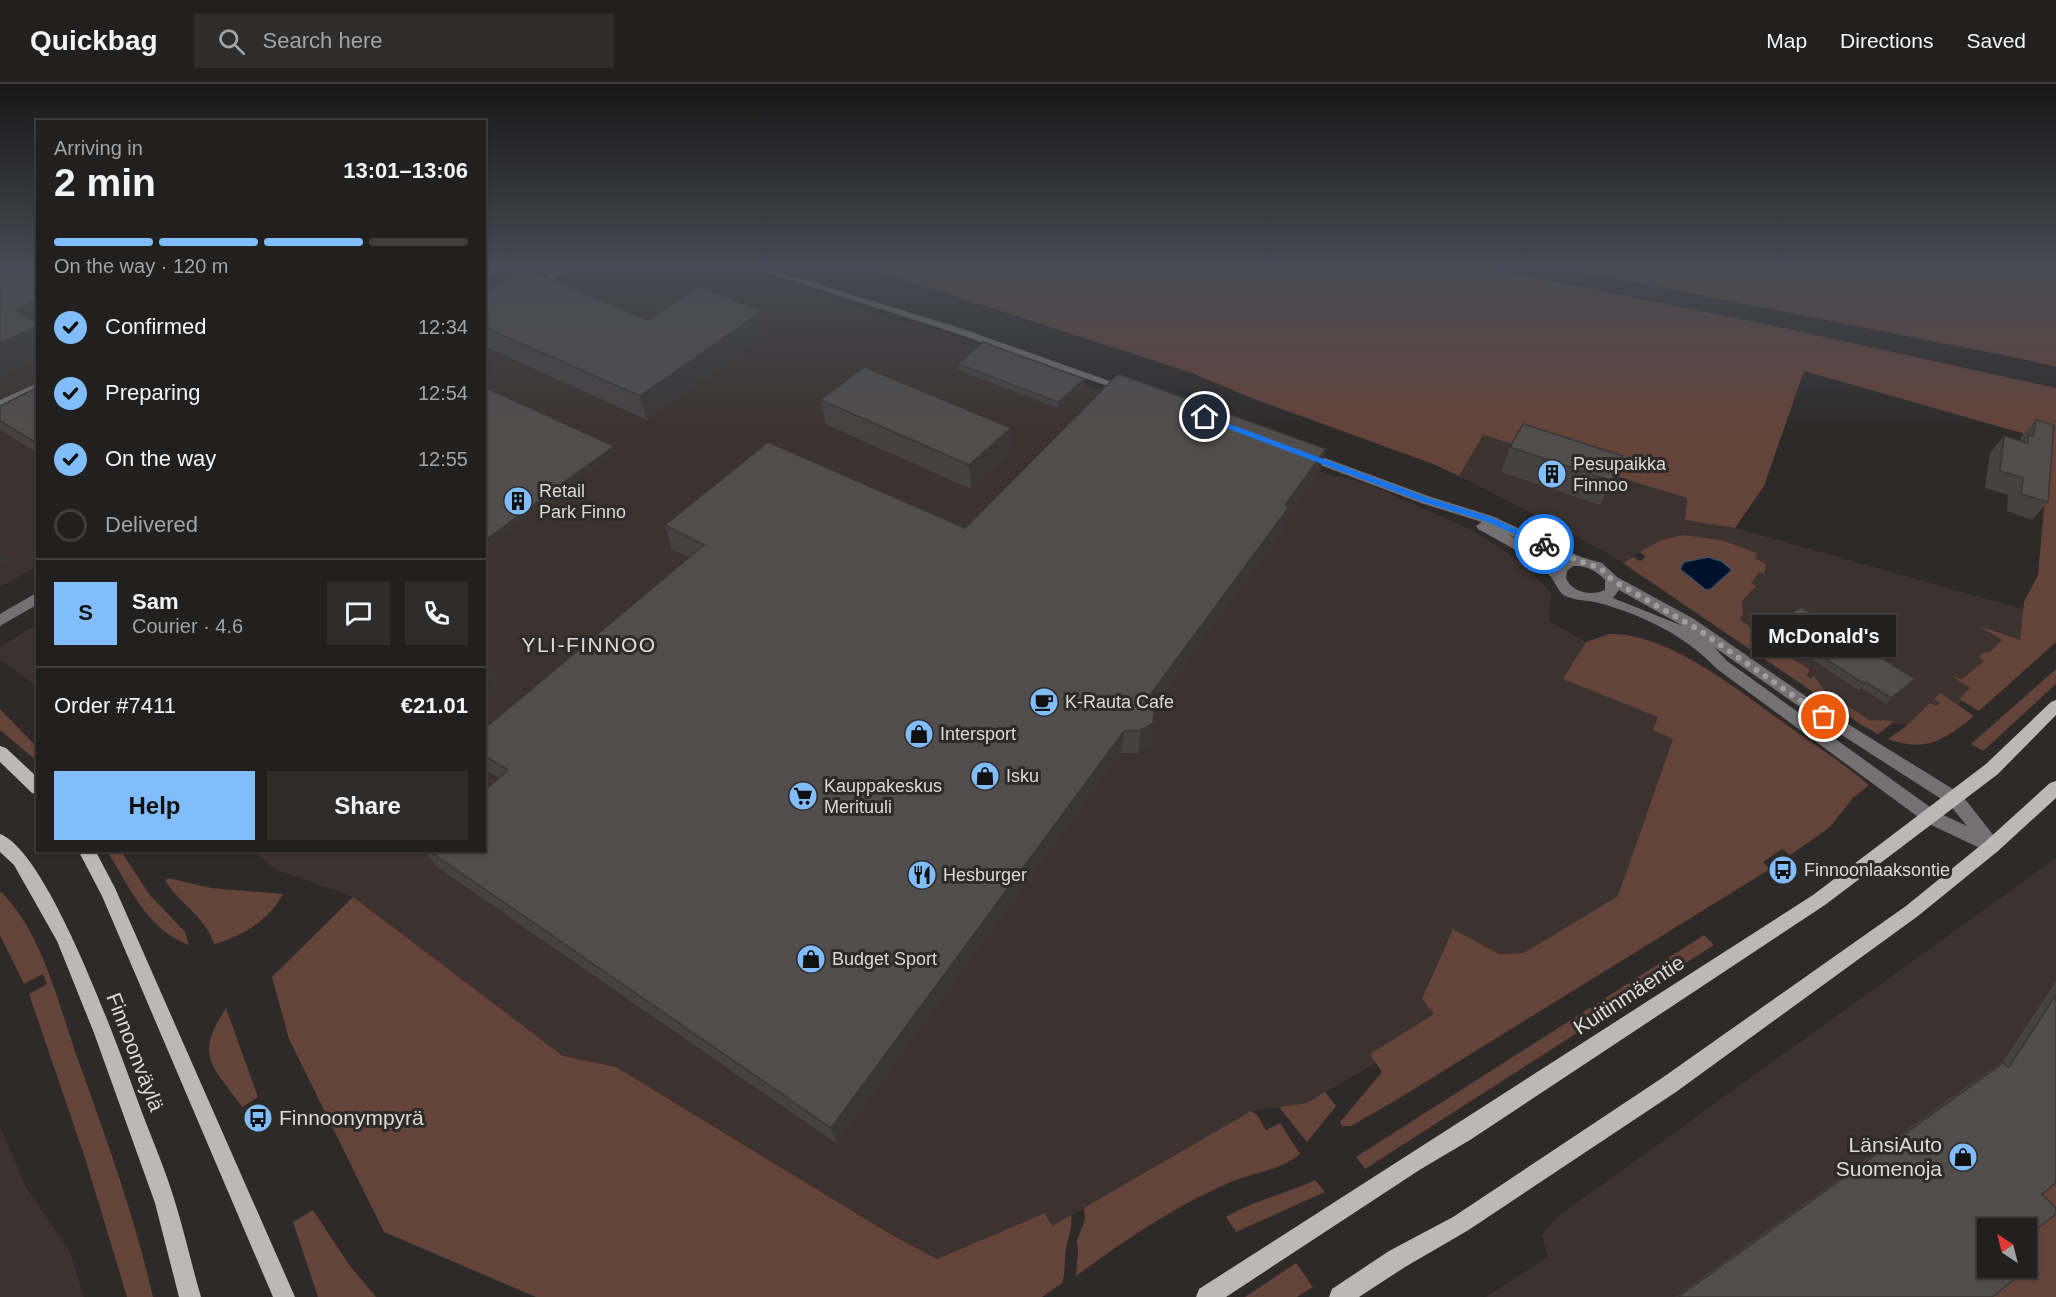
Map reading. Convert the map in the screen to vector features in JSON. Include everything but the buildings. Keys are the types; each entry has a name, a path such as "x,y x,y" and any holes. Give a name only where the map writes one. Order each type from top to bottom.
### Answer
{"main road":[{"name":"Kuitinmäentie","path":"1207,1297 1819,900 1986,774 2056,706"},
{"path":"0,753 36,786"},
{"path":"1340,1297 1397,1258 1460,1224 1669,1085 1912,910 1992,846 2056,788"},
{"name":"Finnoonväylä","path":"0,841 20,860 64,937 103,1033 165,1203 190,1297"},
{"name":"Finnoonväylä","path":"87,852 109,893 216,1146 284,1297"}],"street":[{"path":"926,321 1146,396"},
{"path":"0,405 36,387"},
{"path":"1289,448 1426,500 1498,523 1578,561 1600,568 1612,580 1694,627 1824,717 1955,799 1992,846"},
{"path":"1426,500 1512,542 1558,574 1559,579 1568,590 1578,596 1599,598 1675,628 1704,648 1722,665 1931,817 1992,846"},
{"path":"1558,574 1564,565 1578,561"},
{"path":"1599,598 1612,592 1612,580"},
{"path":"3,617 36,598"}],"shaded area":[{"path":"0,321 36,321 36,567 0,587"},
{"path":"494,321 899,321 947,333 1324,473 1366,483 1472,530 1530,570 1551,593 1549,621 1586,642 1609,634 1637,637 1667,647 1727,682 1618,923 1307,1103 1251,1111 1052,1227 1045,1213 937,1259 890,1234 616,1067 563,1056 353,897 277,870 253,852 486,852 486,325"},
{"path":"1030,321 1749,321 2056,388 2056,642 1979,711 1959,699 1970,688 1952,676 1962,679 1984,661 1978,657 1984,652 1989,653 2002,640 1979,626 2020,640 2024,602 2038,575 2050,441 1804,371 1764,486 1735,528 1685,520 1687,498 1483,435 1459,476 1433,464 1254,399 1192,373"},
{"path":"1829,321 2056,321 2056,367"},
{"path":"1483,435 1687,498 1685,520 1735,528 2051,617 1940,721 1915,725 1867,722 1712,620 1757,553 1661,540 1623,563 1459,476"},
{"path":"1684,535 1721,540 1757,553 1755,558 1766,564 1764,574 1759,572 1751,583 1756,586 1742,601 1743,615 1739,619 1755,634 1810,670 1806,676 1811,679 1814,676 1824,690 1869,720 1895,721 1878,734 1860,724 1623,563 1633,557 1640,561 1646,557 1640,552 1661,540","holes":["1680,569 1727,575 1711,589 1706,590"]},
{"path":"36,625 36,686 0,659 0,647"},
{"path":"1609,634 1632,636 1656,643 1705,668 1869,785 1853,798 1829,828 1790,855 1782,849 1763,862 1770,869 1398,1099 1351,1126 1342,1126 1340,1122 1382,1072 1370,1054 1434,1014 1422,999 1453,929 1499,954 1524,953 1618,896 1673,739 1653,730 1658,717 1563,679 1586,642"},
{"path":"2056,669 2056,684 1983,751 1971,744"},
{"path":"1940,693 1974,716 1944,738 1934,742 1914,745 1888,739 1905,727 1930,703 1936,706 1940,703 1934,699"},
{"path":"0,709 36,746 36,760 0,730"},
{"path":"108,852 122,852 149,894 185,932 189,945 161,929 140,906"},
{"path":"2056,858 2056,1205 2037,1220 1977,1218 1977,1278 1990,1278 1994,1297 1486,1297 1548,1257 1542,1235 1557,1217"},
{"path":"168,878 211,888 283,894 270,912 254,926 214,944 199,918 165,880"},
{"path":"0,891 27,926 47,968 118,1175 153,1297 127,1297 85,1158 29,994 47,984 43,974 24,984 0,935"},
{"path":"353,897 563,1056 616,1067 890,1234 937,1259 1045,1213 1052,1226 1071,1215 1062,1283 1042,1297 536,1297 384,1232 289,1039 272,977"},
{"path":"1704,935 1714,945 1365,1169 1356,1157"},
{"path":"226,1008 258,1097 242,1107 215,1070 209,1050 216,1025"},
{"path":"1325,1092 1336,1106 1307,1142 1279,1107 1307,1103"},
{"path":"1251,1111 1257,1115 1266,1130 1280,1123 1300,1154 1273,1169 1234,1181 1185,1204 1129,1238 1076,1276 1077,1240 1085,1220 1084,1208"},
{"path":"0,1126 26,1187 70,1252 84,1297 0,1297"},
{"path":"2056,1178 2056,1297 1983,1297 1982,1278 2037,1278 2037,1222 2041,1219 2024,1202"},
{"path":"1315,1180 1325,1192 1236,1232 1226,1217 1248,1206"},
{"path":"313,1210 350,1266 376,1297 318,1297 293,1222"},
{"path":"1296,1263 1313,1287 1297,1297 1245,1297"}],"water":[{"path":"1708,557 1721,561 1732,570 1711,589 1706,590 1680,569 1684,562"}],"way so far":[{"path":"1544,544 1578,561 1600,568 1612,580 1699,630 1824,717"}],"place":[{"name":"Pesupaikka Finnoo","path":"1552,474"},
{"name":"Retail Park Finno","path":"518,501"},
{"name":"K-Rauta Cafe","path":"1044,702"},
{"name":"McDonald's","path":"1824,717"},
{"name":"Intersport","path":"919,734"},
{"name":"Isku","path":"985,776"},
{"name":"Kauppakeskus Merituuli","path":"803,796"},
{"name":"Finnoonlaaksontie","path":"1783,870"},
{"name":"Hesburger","path":"922,875"},
{"name":"Budget Sport","path":"811,959"},
{"name":"Finnoonympyrä","path":"258,1118"},
{"name":"LänsiAuto Suomenoja","path":"1963,1157"}],"district":[{"name":"YLI-FINNOO","path":"589,645"}],"route":[{"path":"1205,417 1426,500 1488,519 1544,544"}]}
